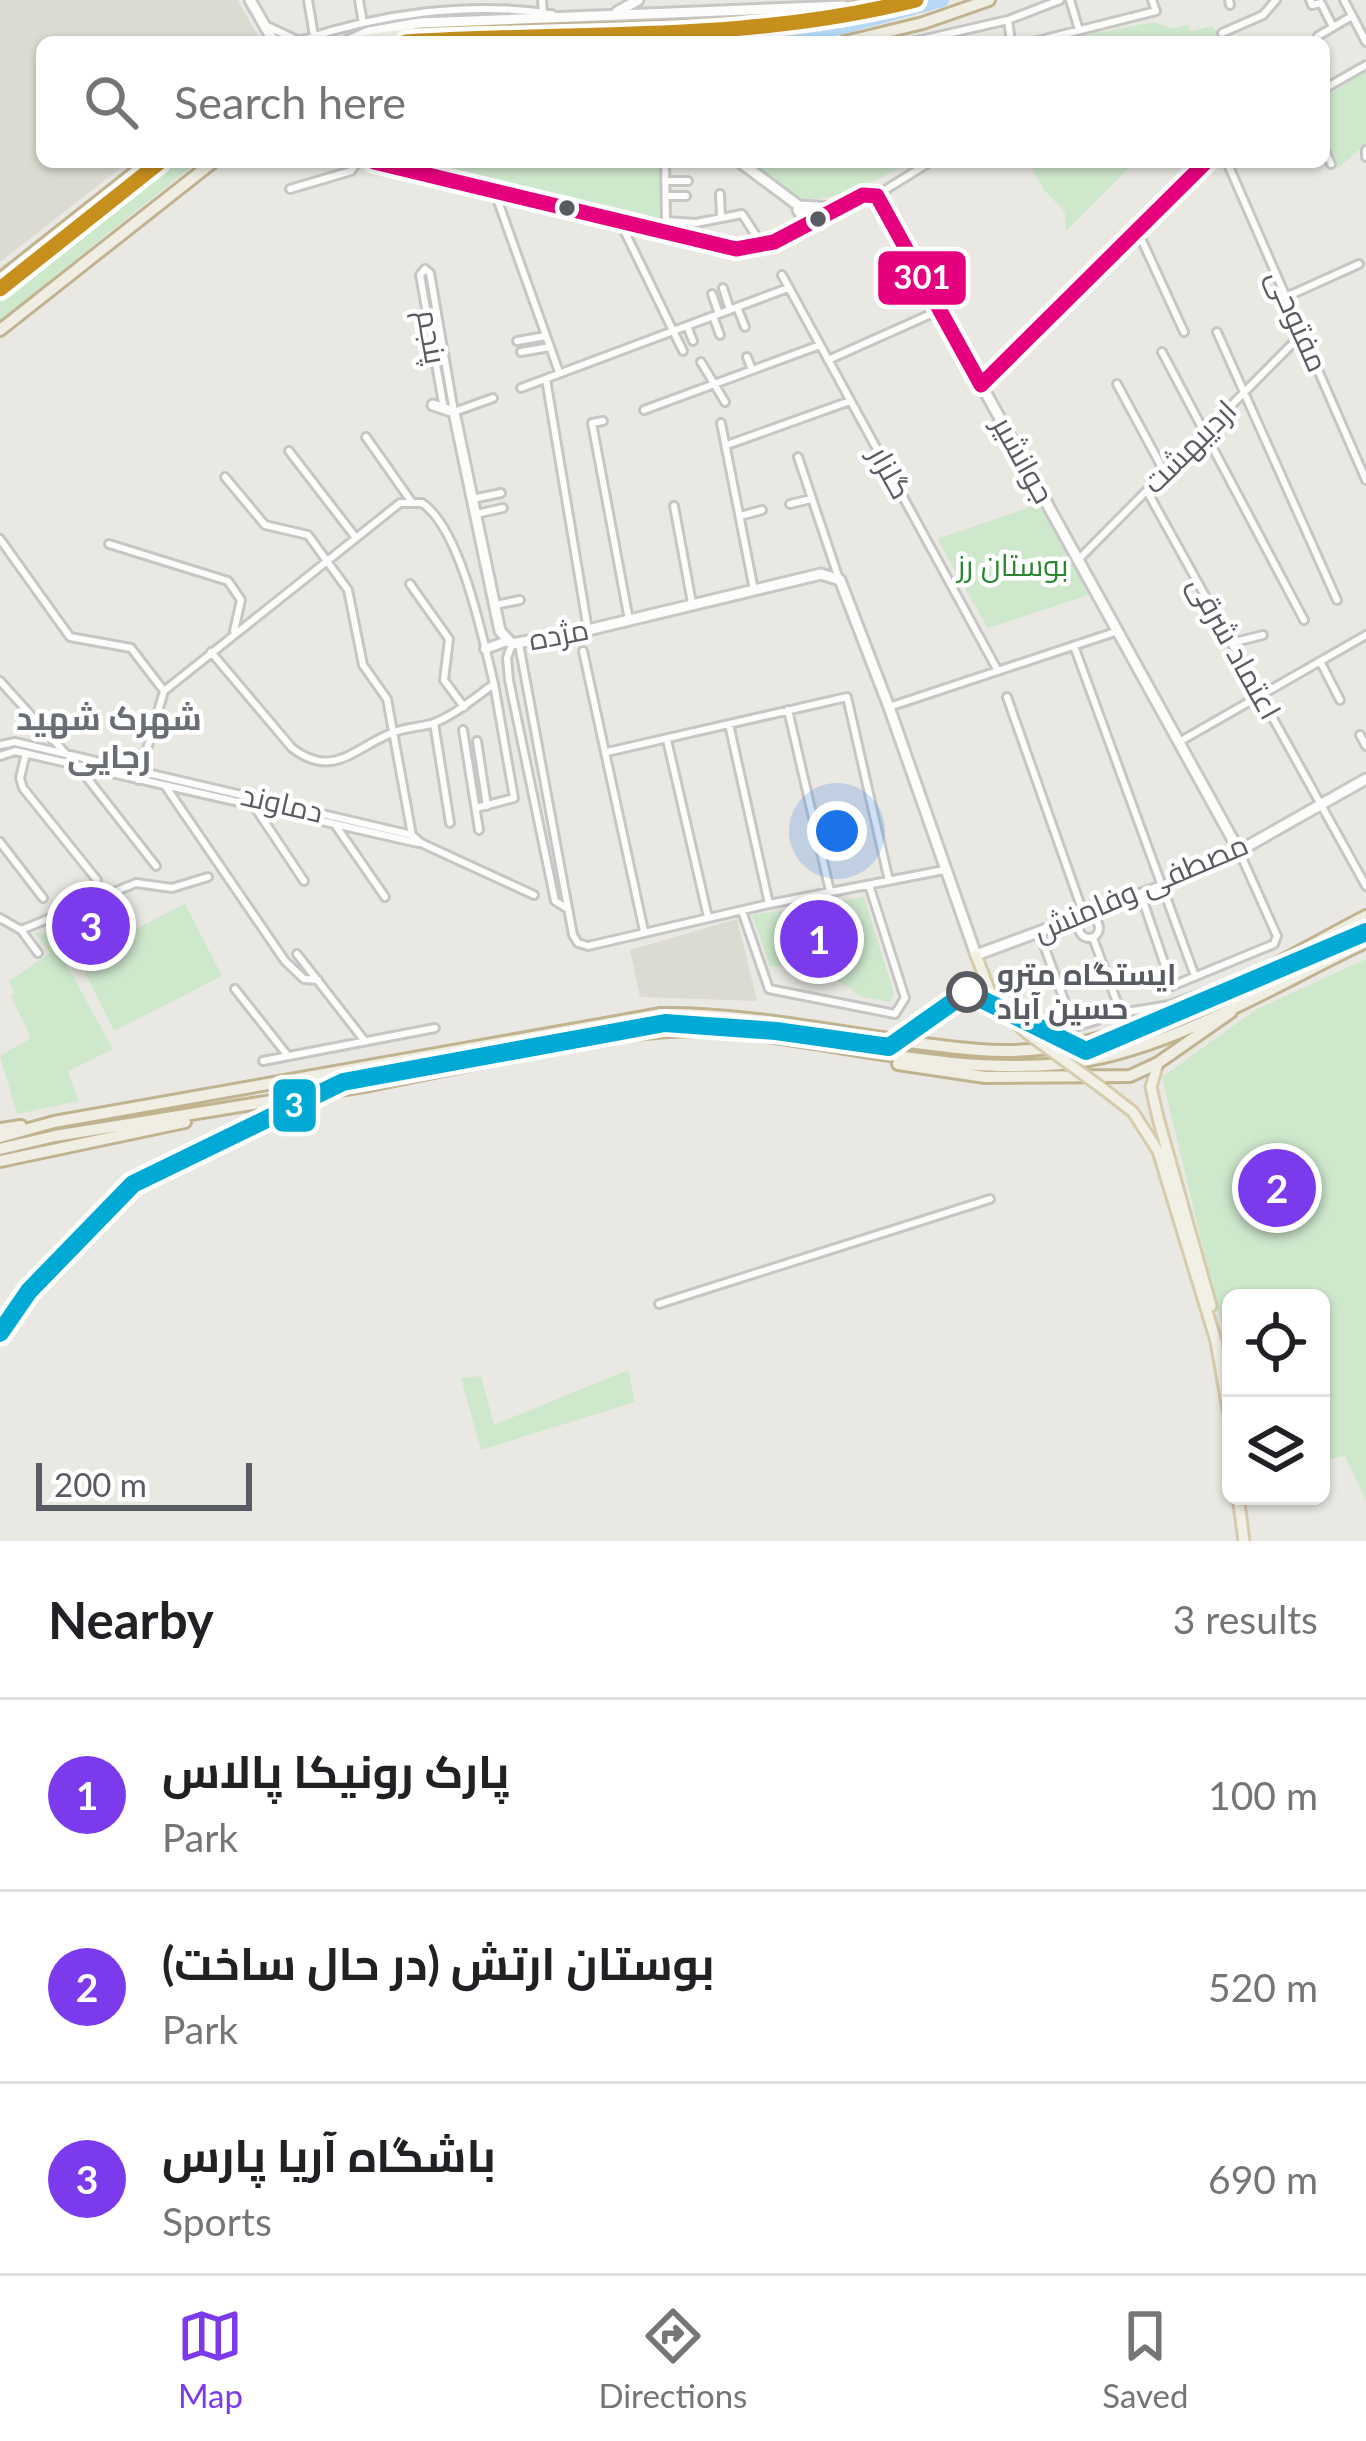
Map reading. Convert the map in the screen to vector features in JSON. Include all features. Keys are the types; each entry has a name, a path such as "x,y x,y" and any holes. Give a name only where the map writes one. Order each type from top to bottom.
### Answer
{"highway":[{"path":"420,36 744,23 813,16 889,0"},
{"path":"870,36 989,0"},
{"path":"0,279 140,168"},
{"path":"0,330 205,168"},
{"path":"0,1133 661,1014 744,1017 982,1050 1037,1049 1106,1037 1167,1017 1351,924 1366,912"},
{"path":"0,1161 297,1098 658,1031 744,1033 960,1066 1074,1063 1153,1040 1366,942"},
{"path":"860,1053 914,1069 985,1077 1130,1076 1158,1064 1249,997"},
{"path":"0,1150 55,1136 297,1098"}],"main road":[{"path":"250,0 271,36"},
{"path":"603,16 638,0"},
{"path":"656,0 668,13"},
{"path":"360,36 420,23 873,4"},
{"path":"420,168 736,249 763,246 863,195 877,196"},
{"path":"748,168 799,206 807,224"},
{"name":"جوانشیر","path":"877,196 1239,851"},
{"path":"799,206 836,208"},
{"name":"مژده","path":"444,409 476,514 500,631 513,643 588,630 821,574 840,580"},
{"path":"840,580 995,1005 1132,1112 1158,1151 1216,1341"},
{"name":"مصطفی وفامنش","path":"976,955 1085,919 1163,886 1239,851 1366,779"},
{"path":"1158,1064 1151,1087 1200,1263 1226,1397"},
{"path":"1239,1505 1244,1541"}],"street":[{"path":"308,0 314,36 364,23 469,10 511,8 567,17"},
{"path":"358,0 364,23"},
{"path":"414,0 418,14"},
{"path":"466,0 469,10"},
{"path":"542,0 543,13"},
{"path":"600,0 603,16"},
{"path":"938,36 1008,20 1060,0"},
{"path":"1070,0 1079,31"},
{"path":"1058,36 1156,11 1152,0"},
{"path":"1222,33 1263,15 1276,0"},
{"path":"1310,0 1312,5 1321,3 1333,27"},
{"path":"1344,0 1366,42"},
{"path":"1318,36 1352,16"},
{"path":"1008,20 1010,36"},
{"path":"263,23 282,36"},
{"path":"1330,86 1366,65"},
{"path":"290,189 353,168"},
{"path":"665,168 666,221 696,224 742,214 763,246"},
{"path":"877,196 921,168"},
{"path":"981,385 1200,168"},
{"name":"مفتوحی","path":"1230,168 1366,480"},
{"path":"665,182 688,181"},
{"path":"494,189 560,373"},
{"path":"720,194 721,218"},
{"path":"666,196 686,196"},
{"path":"619,220 683,351"},
{"path":"1137,230 1184,332"},
{"path":"1286,297 1359,264"},
{"name":"پنجم","path":"425,269 432,284 444,409 421,275 425,269"},
{"name":"گلزار","path":"782,275 998,671"},
{"path":"723,288 745,327"},
{"path":"521,388 789,288"},
{"path":"712,293 720,334"},
{"path":"828,360 940,310"},
{"path":"687,326 693,341"},
{"path":"1216,332 1337,600"},
{"name":"اردیبهشت","path":"1078,560 1302,334"},
{"path":"517,341 546,336"},
{"path":"644,410 820,345"},
{"path":"521,352 550,347"},
{"path":"1162,352 1304,620"},
{"path":"747,357 752,370"},
{"path":"701,362 724,403"},
{"path":"546,378 588,630"},
{"path":"1118,384 1165,473"},
{"path":"444,409 493,398"},
{"path":"727,445 850,400"},
{"path":"761,420 764,445"},
{"path":"603,421 592,423 629,620"},
{"path":"721,423 754,592"},
{"path":"366,437 411,501 432,510 470,588 494,684 514,798 476,808"},
{"path":"289,451 356,538"},
{"path":"798,457 840,580"},
{"path":"225,477 265,525 308,535 348,590 363,665 387,698 412,835"},
{"name":"اعتماد شرقی","path":"1147,491 1366,886"},
{"path":"472,499 501,493"},
{"path":"790,504 811,499"},
{"path":"139,775 164,691 400,503 411,501"},
{"path":"674,506 693,606"},
{"path":"476,514 503,508"},
{"path":"740,516 762,511"},
{"path":"0,539 70,637 131,648 164,691"},
{"path":"109,544 228,581 241,600 233,634"},
{"path":"410,584 449,639 444,680 464,707"},
{"path":"495,605 520,600"},
{"path":"889,707 1118,631"},
{"path":"1231,643 1263,635"},
{"path":"1179,742 1366,635"},
{"path":"485,649 513,643"},
{"path":"513,643 578,943 588,946 946,869"},
{"path":"513,643 507,658 509,680 555,901 568,909"},
{"path":"1075,646 1196,976"},
{"path":"583,651 644,931"},
{"path":"211,652 292,748 308,760 329,762 394,732 434,723 494,684"},
{"path":"1319,661 1340,700"},
{"path":"1,685 66,754"},
{"path":"608,752 848,697 889,881"},
{"path":"1007,698 1085,919 1084,938 1094,938"},
{"path":"788,710 830,891"},
{"path":"434,723 450,823"},
{"path":"729,724 770,904"},
{"path":"463,730 479,830"},
{"path":"1360,735 1366,746"},
{"path":"667,738 708,917"},
{"path":"477,741 487,806"},
{"name":"دماوند","path":"0,745 15,742 256,803 412,835 421,843"},
{"name":"دماوند","path":"0,756 15,751 139,775"},
{"path":"26,753 20,778 23,788 98,880"},
{"path":"77,765 156,866"},
{"path":"167,782 285,962 304,979 318,980"},
{"path":"256,803 304,881"},
{"name":"دماوند","path":"256,803 335,826 421,843 534,895"},
{"path":"335,826 385,897"},
{"path":"0,842 43,898"},
{"path":"1141,894 1172,986 1196,976 1277,940 1239,851"},
{"path":"21,930 136,883 172,888 208,877"},
{"path":"742,911 769,989 895,1014 905,998 868,885"},
{"path":"0,918 21,930 38,952"},
{"path":"1085,919 1099,930 1094,938"},
{"path":"1039,932 1074,1027"},
{"path":"1094,938 1118,1010 1130,1014 1240,980"},
{"path":"297,954 364,1040"},
{"path":"235,989 288,1056"},
{"path":"1024,1020 1074,1027 1098,1020"},
{"path":"262,1061 435,1028"},
{"path":"659,1304 990,1199"}],"shaded area":[{"path":"0,0 237,0 258,36 36,36 36,168 120,168 0,262"},
{"path":"737,919 757,1001 640,997 630,950"}],"green space":[{"path":"1154,22 1173,29 1188,24 1191,31 1213,26 1219,36 1080,36"},
{"path":"1366,72 1366,144 1337,169 1330,153 1330,93"},
{"path":"163,168 190,168 0,320 0,297"},
{"path":"424,168 659,168 660,226"},
{"path":"756,168 899,168 822,198 794,197"},
{"path":"1031,168 1129,168 1066,231 1065,212"},
{"name":"بوستان رز","path":"1042,503 1091,594 988,628 937,539"},
{"path":"864,897 894,993 891,1002 862,997 810,963 770,967 752,915"},
{"path":"112,899 125,925 70,953 57,927"},
{"path":"185,904 222,976 114,1031 78,958"},
{"path":"34,932 50,935 113,1049 68,1071 78,1101 17,1114 0,1056 31,1038 9,981 50,953"},
{"path":"1366,959 1366,1501 1345,1456 1330,1459 1330,1289 1222,1289 1222,1327 1162,1077 1257,1009"},
{"path":"628,1370 635,1402 481,1450 461,1378 481,1376 494,1425"}],"waterway":[{"path":"743,36 835,29 942,0"}],"metro line":[{"name":"3","path":"0,1333 29,1291 133,1184 343,1082 665,1023 776,1031 889,1047 967,992 1086,1051 1366,932"}],"transit line":[{"path":"566,36 789,23 916,0"},
{"path":"0,289 152,168"},
{"name":"301","path":"399,168 736,249 774,242 863,195 877,196 981,385 1200,168"}],"place":[{"name":"باشگاه آریا پارس","path":"91,926"},
{"name":"پارک رونیکا پالاس","path":"819,939"},
{"name":"ایستگاه مترو حسین آباد","path":"967,992"},
{"name":"بوستان ارتش (در حال ساخت)","path":"1277,1188"}],"district":[{"name":"شهرک شهید رجایی","path":"109,737"}]}
